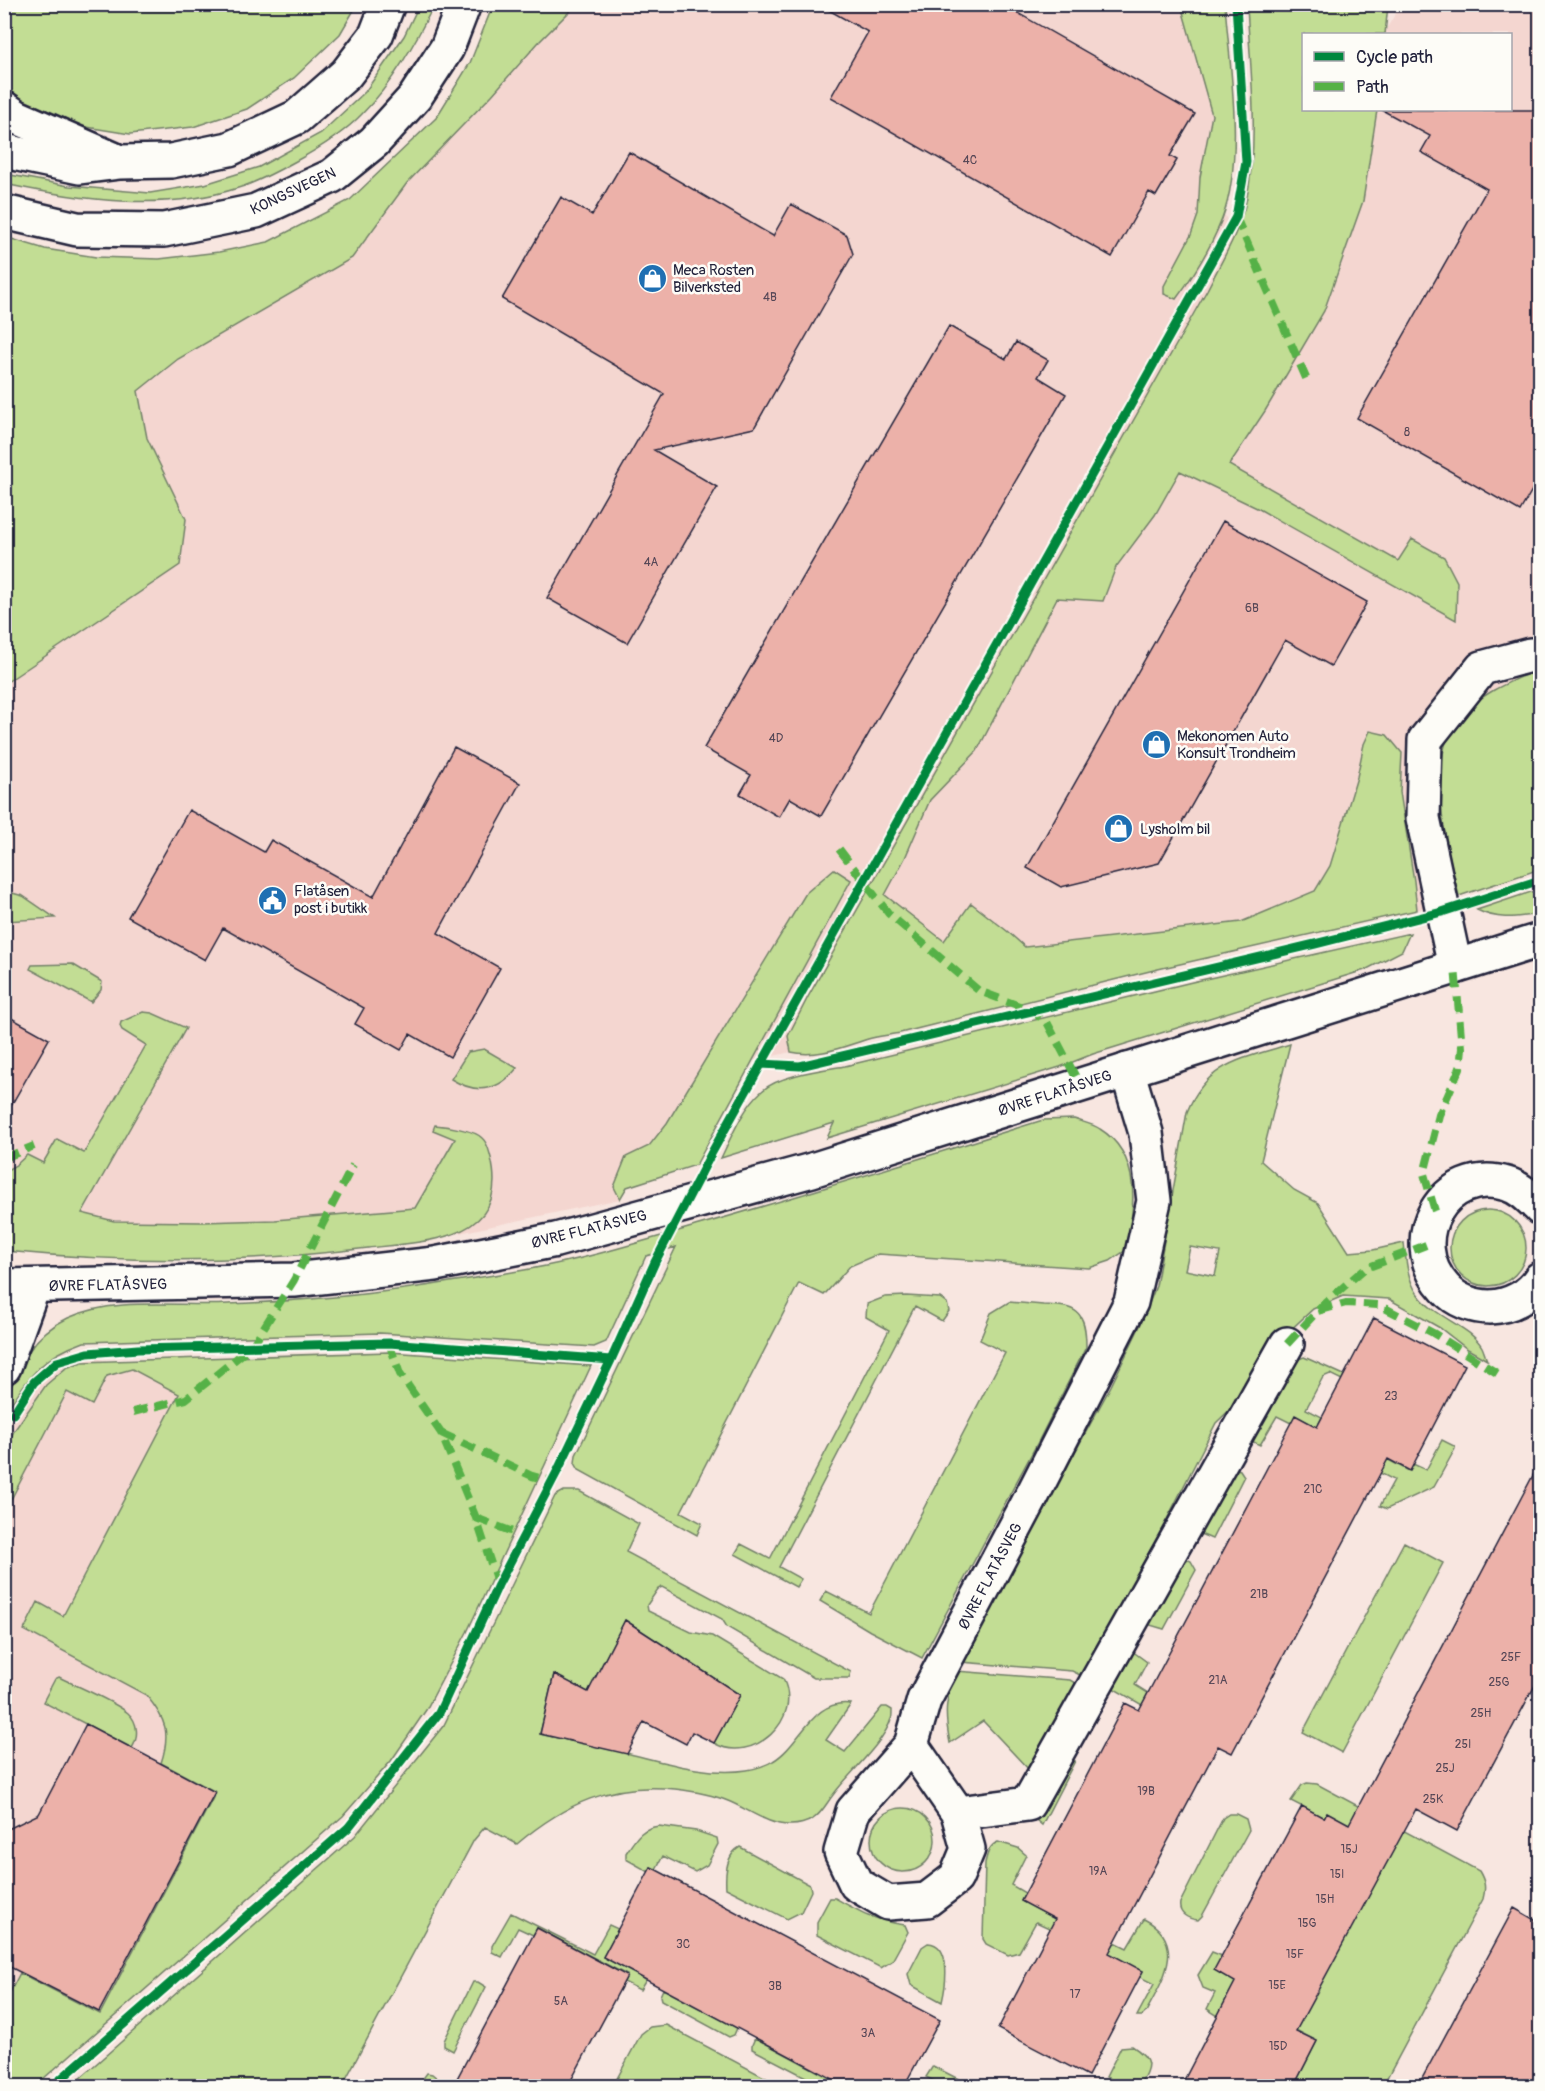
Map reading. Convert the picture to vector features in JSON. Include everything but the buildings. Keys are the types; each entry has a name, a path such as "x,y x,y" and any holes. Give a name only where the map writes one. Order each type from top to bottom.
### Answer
{"street":[{"path":"4,151 80,167 120,162 171,161 229,149 297,117 346,74 376,35 388,4"},
{"name":"KONGSVEGEN","path":"4,212 77,229 164,230 256,211 332,176 374,142 416,97 447,48 464,4"},
{"path":"4,108 17,117 120,162"},
{"path":"1455,967 1423,818 1425,740 1482,668 1530,655 1540,655"},
{"name":"ØVRE FLATÅSVEG","path":"4,1367 19,1287 294,1280 435,1264 556,1240 812,1170 1540,940"},
{"name":"ØVRE FLATÅSVEG","path":"911,1745 958,1812 968,1849 956,1878 927,1900 888,1903 856,1884 841,1852 854,1811 911,1745 924,1700 1131,1302 1154,1201 1146,1133 1127,1070"},
{"path":"1540,1208 1526,1194 1508,1184 1487,1181 1467,1185 1449,1195 1435,1210 1428,1227 1426,1245 1428,1263 1436,1279 1449,1293 1464,1302 1482,1307 1500,1306 1520,1299 1536,1286 1540,1279"},
{"path":"958,1812 1028,1804 1287,1344"}],"shaded area":[{"path":"574,5 1181,5 1212,115 1201,177 1214,192 1248,265 1338,111 1512,111 1512,33 1384,33 1401,5 1540,5 1540,869 1417,910 1158,969 870,1039 845,1048 805,1055 791,1052 712,1070 620,1199 441,1237 298,1255 168,1260 5,1251 4,681 7,682 186,519 147,438 138,391 178,359 352,258 407,183"},
{"path":"5,1336 108,1361 275,1355 343,1816 35,2086 5,2086"}],"green space":[{"path":"4,5 357,5 340,34 294,78 247,109 193,127 130,134 74,125 21,100 5,87"},
{"path":"419,5 434,5 402,62 373,102 355,121 331,140 260,179 238,188 210,195 151,202 92,199 5,184 5,174 69,186 150,193 205,184 259,167 321,133 365,92 404,36"},
{"path":"493,5 574,5 407,183 352,258 178,359 138,391 147,438 186,519 180,565 7,682 5,681 5,237 45,249 96,257 159,259 219,252 268,242 350,200 436,118 470,63"},
{"path":"1181,5 1225,5 1234,113 1234,141 1229,195 1222,219 1202,260 1176,299 1164,294 1164,286 1191,235 1198,215 1200,177 1212,115"},
{"path":"1247,5 1388,5 1385,33 1302,33 1302,111 1377,111 1363,201 1324,311 1265,411 1229,465 1398,561 1412,539 1444,557 1457,582 1456,620 1259,509 1180,471 1155,515 1116,567 1103,601 1057,598 977,751 930,800 905,858 885,895 944,941 971,903 1025,947 1241,922 1315,891 1330,866 1357,777 1364,744 1370,731 1387,735 1402,753 1400,792 1417,910 1158,969 872,1038 830,1051 811,1054 791,1052 788,1036 808,997 1207,290 1234,236 1243,214 1250,178 1253,104"},
{"path":"1540,671 1540,869 1459,896 1448,852 1441,803 1440,778 1449,733 1468,707 1494,690 1528,674"},
{"path":"834,869 851,880 696,1165 627,1187 620,1199 614,1187 626,1157 649,1146 667,1123 806,893"},
{"path":"1540,889 1540,914 1501,917 1477,910"},
{"path":"5,891 23,896 55,918 5,921"},
{"path":"1410,933 1402,951 1365,970 827,1138 834,1123 721,1158 749,1105 770,1085 790,1077"},
{"path":"72,964 102,982 101,990 91,1002 30,969 32,965"},
{"path":"143,1012 152,1013 186,1028 82,1213 114,1221 202,1222 275,1220 415,1208 455,1139 433,1130 435,1125 473,1133 486,1142 490,1153 494,1184 489,1205 475,1222 465,1229 433,1240 323,1253 186,1260 95,1258 5,1251 5,1171 27,1155 43,1163 57,1139 84,1153 146,1045 122,1030 121,1022"},
{"path":"1290,1044 1261,1161 1294,1190 1318,1203 1349,1252 1373,1250 1404,1243 1409,1275 1417,1293 1432,1309 1469,1333 1482,1347 1487,1360 1466,1348 1440,1328 1389,1299 1343,1296 1313,1309 1271,1348 1241,1399 1216,1423 1082,1676 1072,1671 961,1662 1111,1386 1140,1326 1156,1286 1187,1112 1195,1095 1216,1072 1228,1065","holes":["1190,1247 1220,1252 1215,1276 1185,1270"]},
{"path":"484,1049 517,1068 503,1082 487,1088 470,1087 451,1079 468,1052"},
{"path":"1074,1119 1097,1127 1114,1140 1129,1168 1133,1201 1126,1250 1110,1261 1089,1268 878,1254 850,1266 824,1295 799,1283 681,1512 702,1523 697,1535 579,1470 575,1463 576,1455 676,1247 646,1256 606,1342 594,1347 380,1333 84,1342 56,1355 37,1370 5,1413 4,1405 15,1378 35,1343 55,1325 87,1311 127,1305 208,1305 342,1296 428,1286 542,1267 606,1252 739,1213 1043,1120"},
{"path":"1488,1210 1502,1213 1515,1221 1523,1234 1526,1248 1523,1262 1515,1275 1502,1283 1488,1286 1474,1283 1461,1275 1453,1262 1450,1248 1453,1234 1461,1221 1474,1213"},
{"path":"885,1297 940,1298 947,1303 949,1311 942,1321 915,1306 779,1567 801,1579 796,1587 735,1554 741,1544 770,1559 889,1330 866,1317 867,1304"},
{"path":"1009,1302 1072,1309 1077,1312 1084,1325 1086,1347 1039,1440 922,1658 820,1601 826,1591 869,1613 1005,1353 980,1340 991,1313"},
{"path":"389,1352 591,1366 467,1632 426,1710 391,1761 343,1816 35,2086 5,2086 5,2002 20,1973 100,2014 216,1792 161,1763 166,1743 165,1727 146,1695 24,1630 38,1602 63,1616 179,1394 132,1369 107,1376 92,1405 67,1392 5,1511 5,1450 14,1431 46,1385 66,1368 82,1362"},
{"path":"1304,1357 1344,1375 1342,1380 1330,1374 1323,1377 1306,1409 1322,1417 1319,1423 1409,1471 1413,1464 1426,1470 1442,1440 1454,1446 1455,1449 1434,1487 1387,1509 1380,1506 1394,1480 1380,1473 1385,1463 1296,1416 1291,1423 1277,1416 1260,1445 1245,1438 1293,1361"},
{"path":"1231,1467 1240,1470 1244,1476 1212,1539 1198,1533"},
{"path":"564,1491 579,1491 639,1524 626,1552 851,1672 849,1678 814,1678 727,1627 722,1619 662,1587 647,1605 648,1611 691,1632 712,1636 783,1679 788,1694 786,1709 771,1735 744,1748 729,1748 714,1743 740,1695 625,1620 594,1680 608,1703 554,1674 540,1734 688,1768 733,1771 754,1769 773,1761 783,1754 817,1715 826,1708 838,1704 851,1704 826,1740 845,1752 882,1707 887,1707 892,1710 887,1728 865,1758 813,1819 794,1825 775,1823 715,1796 652,1788 630,1789 590,1799 553,1818 517,1844 485,1827 474,1840 342,2086 71,2086 355,1836 444,1725 555,1496"},
{"path":"1404,1542 1443,1563 1342,1753 1303,1732"},
{"path":"1184,1558 1191,1561 1196,1570 1164,1629 1150,1625 1148,1620"},
{"path":"1128,1648 1147,1662 1135,1685 1148,1693 1142,1705 1106,1684"},
{"path":"956,1671 1070,1680 1077,1684 1031,1772 983,1721 950,1743 947,1706"},
{"path":"59,1677 128,1713 134,1721 136,1730 136,1739 132,1748 43,1702 55,1679"},
{"path":"1070,1759 1075,1761 1042,1825 1037,1821 1037,1817"},
{"path":"1317,1784 1479,1871 1484,1881 1483,1899 1383,2086 1294,2086 1317,2041 1251,2007 1226,2000 1218,2016 1207,2009 1215,1993 1203,1988 1198,1975 1212,1952 1222,1956 1393,1848 1327,1812 1324,1818 1291,1801 1302,1785"},
{"path":"897,1808 909,1808 926,1817 933,1828 935,1840 933,1852 926,1863 909,1872 897,1872 885,1867 876,1858 871,1846 871,1834 876,1822 885,1813"},
{"path":"1229,1814 1236,1814 1246,1819 1249,1830 1202,1916 1198,1920 1191,1918 1182,1913 1180,1903 1223,1818"},
{"path":"659,1826 696,1831 717,1838 718,1844 707,1865 695,1872 663,1856 656,1869 651,1867 649,1872 626,1859 626,1853 640,1835 648,1829"},
{"path":"998,1842 1018,1848 1026,1855 1011,1885 1025,1893 1021,1901 1111,1948 1115,1942 1127,1948 1144,1919 1157,1928 1165,1939 1168,1962 1159,1987 1142,2016 1137,2016 1154,1984 1140,1977 1143,1971 1036,1922 1019,1952 1008,1955 986,1944 983,1939 985,1863 990,1848"},
{"path":"740,1847 810,1885 811,1891 801,1912 787,1919 726,1888 726,1871 729,1860 735,1850"},
{"path":"830,1898 835,1898 860,1912 905,1925 908,1932 892,1961 881,1968 817,1935 817,1922"},
{"path":"511,1913 593,1954 609,1925 618,1929 603,1957 646,1980 640,1990 624,1982 627,1975 537,1928 533,1935 518,1928 502,1957 492,1952 492,1946"},
{"path":"928,1943 936,1945 944,1958 946,1976 942,2002 911,1985 908,1974 922,1947"},
{"path":"473,1982 486,1987 453,2051 444,2046 444,2041"},
{"path":"663,1989 737,2028 734,2035 729,2037 661,2000"},
{"path":"666,2025 781,2086 613,2086 641,2034 650,2027"},
{"path":"755,2038 830,2078 823,2086 752,2049"},
{"path":"1132,2046 1144,2055 1148,2064 1139,2086 1125,2086 1106,2077 1121,2047"},
{"path":"933,2066 972,2086 944,2086 926,2077"},
{"path":"427,2073 438,2079 434,2086 421,2086"}],"marked path":[{"path":"1236,217 1309,385"},
{"path":"839,849 889,914 979,991 1030,1010 1047,1022 1080,1085"},
{"path":"1435,1211 1424,1174 1439,1115 1460,1068 1462,1048 1455,967"},
{"path":"4,1158 34,1146"},
{"path":"133,1412 186,1399 252,1346 294,1280 353,1165"},
{"path":"1287,1344 1325,1303 1364,1269 1426,1245"},
{"path":"1318,1311 1346,1303 1379,1305 1433,1333 1503,1377"},
{"path":"389,1343 400,1374 441,1433 476,1518 498,1585"},
{"path":"441,1433 532,1476 552,1481"},
{"path":"476,1518 523,1536"}],"cycle path":[{"path":"53,2086 348,1828 439,1713 498,1585 559,1468 611,1360 655,1262 711,1154 1236,217 1246,162 1236,4"},
{"path":"761,1064 800,1066 1315,944 1442,912 1540,880"},
{"path":"13,1414 34,1382 57,1362 88,1353 138,1349 389,1343 611,1360"}],"place":[{"name":"Meca Rosten Bilverksted","path":"652,279"},
{"name":"Mekonomen Auto Konsult Trondheim","path":"1156,745"},
{"name":"Lysholm bil","path":"1119,829"},
{"name":"Flatåsen post i butikk","path":"273,900"}]}
